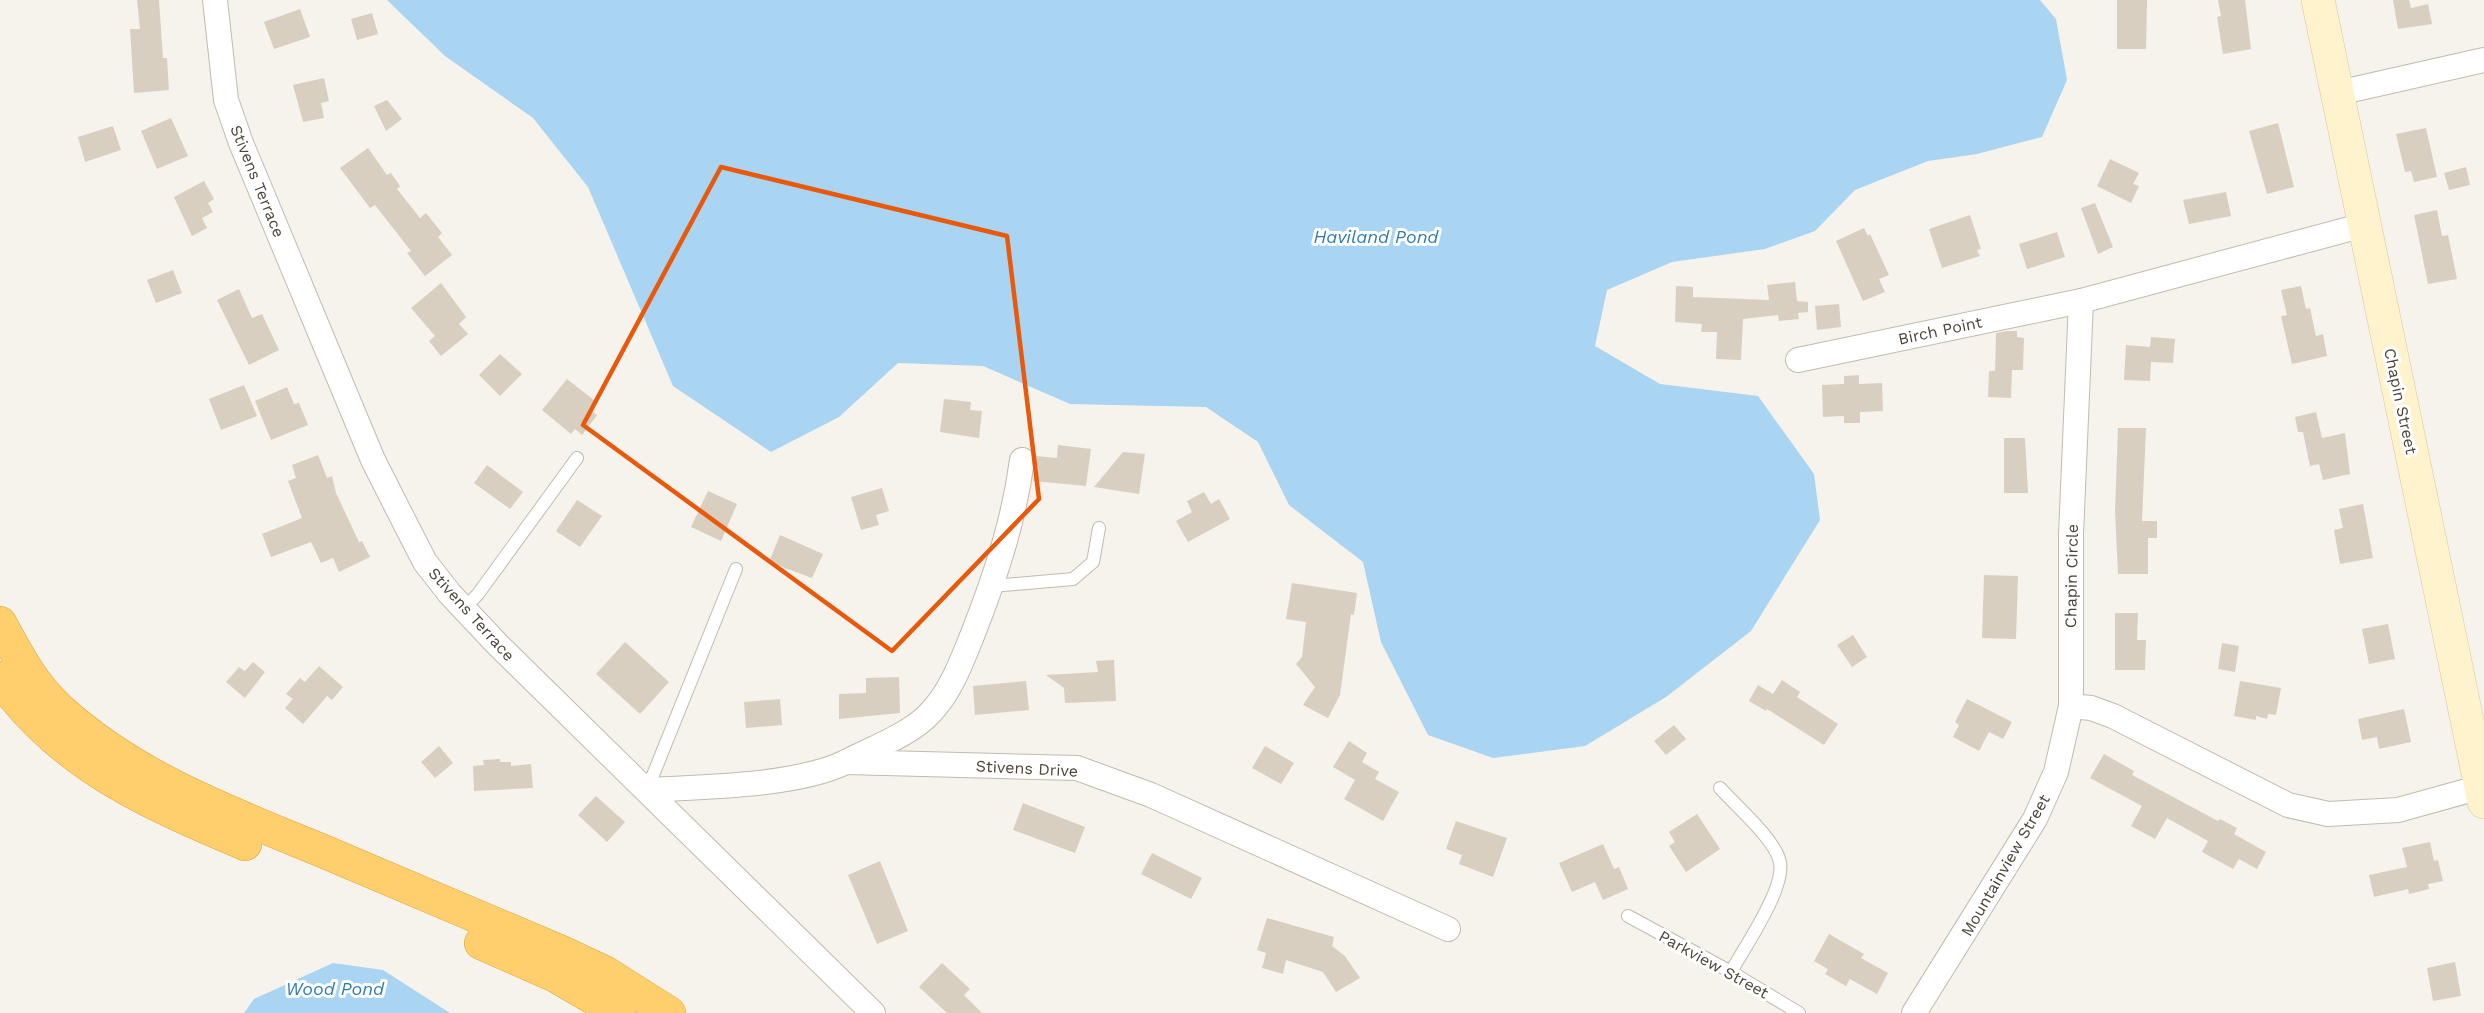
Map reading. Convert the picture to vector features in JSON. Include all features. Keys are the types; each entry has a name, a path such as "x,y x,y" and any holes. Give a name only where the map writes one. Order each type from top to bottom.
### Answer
{"highway":[{"path":"0,623 27,673 57,707 99,743 144,772 231,813 561,952 606,974 669,1013"},
{"path":"0,678 42,729 97,772 128,791 179,816 547,972 589,993 618,1013"},
{"path":"561,952 622,988 656,1013"}],"main road":[{"name":"Chapin Street","path":"2318,0 2482,795"}],"street":[{"name":"Stivens Terrace","path":"215,0 226,100 255,177 374,462 425,562 464,609 873,1013"},
{"path":"2338,93 2484,60"},
{"path":"2081,301 2364,225"},
{"name":"Birch Point","path":"1798,360 2081,301"},
{"name":"Chapin Circle","path":"2071,706 2071,535 2081,301"},
{"path":"846,762 893,738 930,714 955,679 992,586 1009,530 1022,460"},
{"path":"2071,706 2091,708 2114,716 2288,805 2328,814 2398,810 2482,795"},
{"name":"Mountainview Street","path":"1914,1013 2035,819 2056,772 2071,706"},
{"name":"Stivens Drive","path":"647,790 748,784 830,770 846,762 1077,768 1151,795 1448,929"}],"lane":[{"path":"464,609 478,594 577,458"},
{"path":"992,586 1073,579 1094,562 1099,528"},
{"path":"647,790 736,569"},
{"path":"1719,788 1768,841 1780,862 1780,876 1773,894 1731,972"},
{"name":"Parkview Street","path":"1628,916 1731,972 1799,1013"}],"highlighted area":[{"path":"721,167 1007,236 1039,499 892,651 583,425"}],"water":[{"name":"Haviland Pond","path":"387,0 2040,0 2056,19 2067,80 2042,137 1977,154 1928,161 1855,190 1815,231 1765,249 1672,262 1607,290 1595,346 1660,384 1758,396 1814,474 1820,520 1751,631 1666,697 1585,746 1493,758 1428,735 1381,642 1363,562 1289,505 1258,442 1206,407 1070,404 983,366 898,363 839,417 771,452 673,386 588,187 533,118 445,56"},
{"name":"Wood Pond","path":"333,963 383,970 450,1013 244,1013 254,999"}],"building":[{"path":"137,0 159,0 163,58 167,58 169,90 134,93 130,29 140,29"},
{"path":"2117,0 2147,0 2146,49 2117,49"},
{"path":"2218,0 2245,0 2251,49 2223,54 2217,17 2221,16"},
{"path":"2393,0 2409,0 2411,8 2428,4 2432,24 2398,29"},
{"path":"300,9 310,37 274,49 264,22"},
{"path":"372,13 378,34 357,40 351,19"},
{"path":"324,78 329,101 321,103 324,118 303,122 293,85"},
{"path":"387,100 402,119 386,131 374,106"},
{"path":"171,118 188,156 157,169 141,131"},
{"path":"2278,123 2294,187 2267,194 2249,131"},
{"path":"113,126 121,150 85,162 78,137"},
{"path":"2426,128 2437,177 2414,182 2411,171 2405,172 2396,134"},
{"path":"368,148 387,175 391,173 400,186 397,189 420,218 426,213 442,233 438,237 452,255 425,276 407,253 411,251 375,205 370,208 340,168"},
{"path":"2110,159 2139,173 2133,184 2139,186 2131,203 2097,186"},
{"path":"2466,167 2470,185 2449,190 2444,173"},
{"path":"204,181 214,199 208,203 213,212 202,218 207,228 192,236 174,197"},
{"path":"2226,192 2231,216 2189,224 2183,200"},
{"path":"2095,203 2113,247 2098,254 2081,208"},
{"path":"2437,210 2442,236 2448,235 2457,279 2428,284 2414,215"},
{"path":"1970,215 1981,249 1977,250 1980,256 1942,268 1929,229"},
{"path":"1864,228 1868,236 1870,234 1889,275 1879,279 1885,292 1863,301 1836,241"},
{"path":"2057,232 2065,257 2027,269 2019,244"},
{"path":"173,270 182,293 156,303 147,280"},
{"path":"1795,282 1797,301 1808,302 1808,312 1798,313 1799,319 1779,321 1778,315 1743,319 1741,360 1716,359 1717,332 1701,332 1702,324 1675,322 1676,286 1693,287 1693,297 1769,300 1767,285"},
{"path":"441,283 466,317 459,324 468,334 441,356 429,341 435,336 411,308"},
{"path":"2301,286 2306,309 2310,308 2316,336 2323,334 2327,356 2292,364 2281,316 2287,315 2281,290"},
{"path":"239,289 252,318 262,314 279,350 249,365 217,300"},
{"path":"1839,304 1841,327 1817,330 1815,306"},
{"path":"2017,331 2017,337 2024,338 2023,370 2012,370 2011,398 1988,397 1989,371 1995,371 1996,333"},
{"path":"2151,337 2175,339 2173,363 2151,362 2150,381 2124,380 2126,345 2150,347"},
{"path":"500,354 522,374 500,396 479,375"},
{"path":"1859,375 1859,384 1882,383 1883,411 1860,412 1860,423 1844,423 1844,416 1823,417 1822,385 1844,384 1844,376"},
{"path":"567,379 595,401 589,409 597,415 582,435 575,429 571,434 542,410"},
{"path":"244,385 257,416 221,430 209,399"},
{"path":"287,387 294,404 299,403 308,425 271,440 255,401"},
{"path":"944,399 971,402 970,410 982,411 979,438 940,432"},
{"path":"2316,412 2322,438 2345,433 2350,474 2323,480 2319,464 2310,466 2303,432 2298,432 2295,417"},
{"path":"2118,428 2146,428 2142,521 2157,521 2157,538 2148,538 2148,574 2118,574 2115,512"},
{"path":"2004,438 2025,438 2028,493 2004,493"},
{"path":"1058,445 1091,449 1086,486 1033,481 1036,456 1057,458"},
{"path":"1123,452 1145,454 1139,494 1094,487"},
{"path":"318,455 327,478 332,476 336,493 359,542 362,541 370,557 339,572 333,558 321,563 311,542 271,557 262,534 302,518 288,481 296,478 292,465"},
{"path":"487,465 523,492 510,509 474,483"},
{"path":"882,488 889,511 876,515 879,525 861,530 851,497"},
{"path":"708,491 737,504 721,541 691,527"},
{"path":"1204,492 1211,504 1219,499 1230,519 1188,542 1176,521 1192,512 1187,501"},
{"path":"577,500 602,516 580,547 556,531"},
{"path":"2363,504 2373,558 2340,564 2334,530 2343,528 2339,509"},
{"path":"780,535 823,554 812,578 769,562"},
{"path":"1984,575 2018,576 2016,639 1982,638"},
{"path":"1292,583 1357,593 1354,615 1351,614 1340,695 1328,718 1303,705 1315,687 1296,664 1302,657 1306,622 1286,619"},
{"path":"2115,613 2138,613 2137,640 2146,640 2145,670 2115,670"},
{"path":"2388,624 2395,659 2369,664 2362,629"},
{"path":"1853,635 1867,657 1852,667 1837,645"},
{"path":"625,642 669,682 640,714 596,674"},
{"path":"2222,643 2239,646 2235,672 2218,669"},
{"path":"1114,660 1116,701 1065,703 1064,688 1046,675 1098,672 1096,661"},
{"path":"253,662 265,672 245,698 226,682 239,667 245,671"},
{"path":"319,666 343,687 332,700 327,696 303,724 285,708 293,699 286,694 300,678 305,682"},
{"path":"899,677 900,713 839,719 839,694 866,693 866,678"},
{"path":"1782,680 1800,692 1797,697 1838,724 1824,745 1767,709 1766,711 1749,701 1758,685 1773,694"},
{"path":"1026,681 1029,710 975,715 973,686"},
{"path":"2240,681 2281,688 2276,715 2268,714 2267,719 2256,716 2256,720 2234,716"},
{"path":"780,699 782,725 746,728 744,702"},
{"path":"1967,699 2012,722 2003,739 1989,732 1979,751 1953,737 1959,725 1955,722"},
{"path":"2404,709 2411,742 2379,749 2377,737 2362,740 2358,719"},
{"path":"1674,725 1686,739 1666,755 1654,741"},
{"path":"1349,741 1367,753 1362,762 1379,772 1375,779 1399,792 1383,821 1344,799 1355,780 1333,767"},
{"path":"439,746 453,763 435,778 421,762"},
{"path":"1265,746 1294,763 1281,784 1252,768"},
{"path":"2104,754 2134,771 2132,775 2218,821 2220,819 2237,828 2234,834 2266,852 2257,869 2239,859 2233,869 2202,852 2208,841 2167,818 2155,839 2131,826 2142,806 2090,778"},
{"path":"500,759 500,762 511,762 511,766 531,764 533,788 474,791 473,766 484,765 483,760"},
{"path":"596,796 625,822 607,842 578,815"},
{"path":"1023,803 1085,827 1075,853 1013,830"},
{"path":"1697,814 1720,849 1686,872 1669,846 1675,842 1669,832"},
{"path":"1456,821 1507,838 1493,877 1459,864 1462,855 1446,849"},
{"path":"2430,842 2434,861 2438,860 2443,881 2428,884 2429,889 2409,894 2408,889 2374,897 2369,875 2407,867 2402,848"},
{"path":"1603,844 1614,869 1619,867 1628,889 1603,900 1595,882 1572,892 1559,863"},
{"path":"1152,853 1202,878 1191,899 1141,874"},
{"path":"880,861 908,931 877,944 848,875"},
{"path":"1267,918 1334,937 1332,946 1345,956 1360,978 1336,992 1323,972 1286,960 1283,974 1262,968 1266,953 1257,950"},
{"path":"1829,934 1864,954 1861,958 1888,973 1877,994 1850,979 1846,986 1825,974 1828,969 1814,961"},
{"path":"2455,962 2461,996 2433,1001 2427,968"},
{"path":"942,963 970,989 964,995 982,1013 947,1013 919,987"}]}
